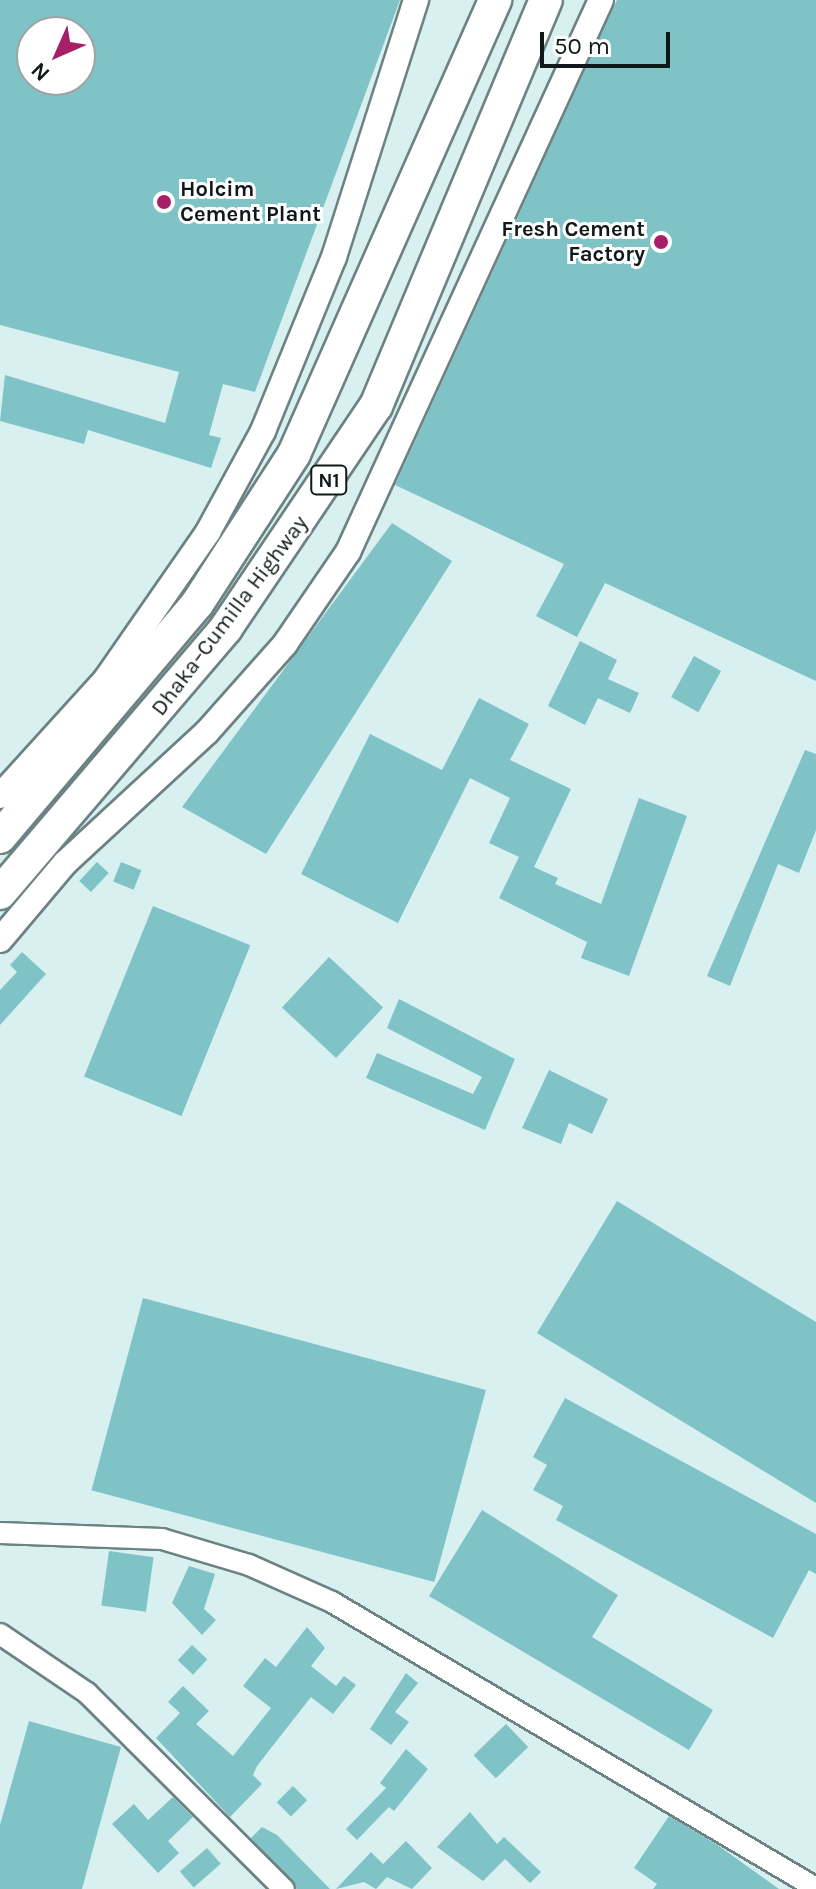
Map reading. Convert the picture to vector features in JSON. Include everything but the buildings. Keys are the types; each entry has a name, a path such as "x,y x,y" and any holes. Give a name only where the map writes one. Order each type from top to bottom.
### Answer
{"highway":[{"name":"Dhaka–Cumilla Highway","path":"0,837 197,604 294,454 495,0"},
{"name":"Dhaka–Cumilla Highway","path":"0,893 226,628 376,406 546,0"}],"street":[{"path":"0,796 106,679 208,532 263,431 334,257 416,0"},
{"path":"0,940 65,863 207,732 285,644 348,552 601,0"},
{"path":"0,1533 162,1539 249,1565 332,1602 816,1888"},
{"path":"0,1634 87,1693 284,1889"}],"place":[{"name":"Holcim Cement Plant","path":"164,202"},
{"name":"Fresh Cement Factory","path":"661,242"}]}
